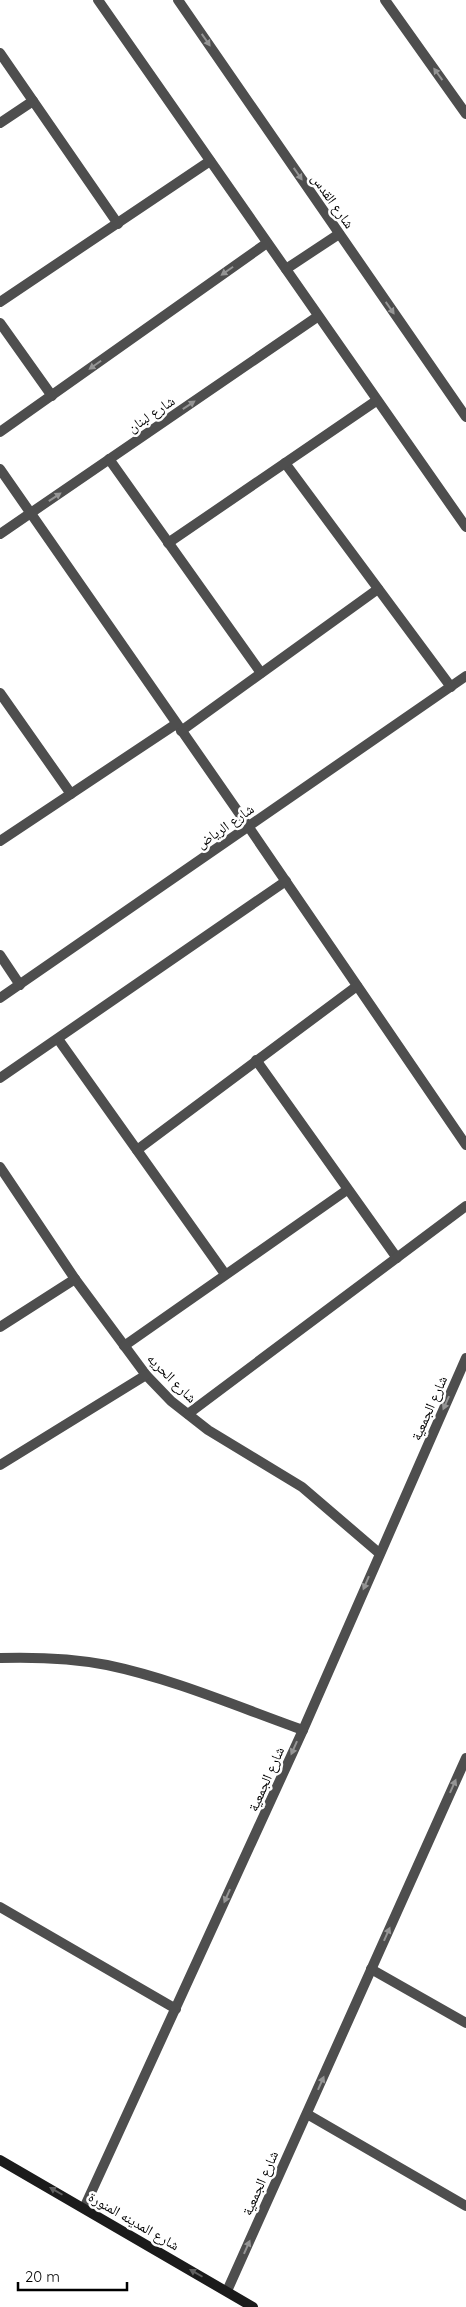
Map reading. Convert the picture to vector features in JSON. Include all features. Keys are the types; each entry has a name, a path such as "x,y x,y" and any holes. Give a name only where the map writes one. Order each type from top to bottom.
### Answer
{"main road":[{"name":"شارع المدينه المنورة","path":"0,2160 253,2307"}],"street":[{"path":"98,0 286,269 317,317 466,527"},
{"name":"شارع القدس","path":"178,0 466,417"},
{"path":"385,0 466,114"},
{"path":"0,53 118,224"},
{"path":"0,123 33,102"},
{"path":"0,302 210,161"},
{"path":"286,269 339,234"},
{"path":"0,432 267,243"},
{"name":"شارع لبنان","path":"0,534 317,317"},
{"path":"0,323 52,396"},
{"path":"168,543 376,400"},
{"path":"109,460 261,673"},
{"path":"285,463 451,687"},
{"path":"0,469 178,728 248,826 466,1145"},
{"path":"0,842 71,794 178,728 261,673 378,589"},
{"name":"شارع الرياض","path":"0,998 466,676"},
{"path":"0,693 71,794"},
{"path":"0,1078 286,882"},
{"path":"0,955 20,985"},
{"path":"137,1150 357,986"},
{"path":"58,1038 225,1274"},
{"path":"256,1060 397,1258"},
{"name":"شارع الحريه","path":"0,1167 75,1279 146,1375 171,1401 208,1430 302,1487 379,1553"},
{"path":"124,1346 347,1190"},
{"path":"188,1414 466,1206"},
{"path":"0,1327 75,1279"},
{"name":"شارع الجمعية","path":"84,2208 302,1730 466,1358"},
{"path":"0,1466 146,1375"},
{"path":"0,1658 38,1657 106,1665 171,1683 302,1730"},
{"name":"شارع الجمعية","path":"227,2291 466,1758"},
{"path":"0,1907 176,2009"},
{"path":"371,1969 466,2023"},
{"path":"307,2114 466,2206"}]}
